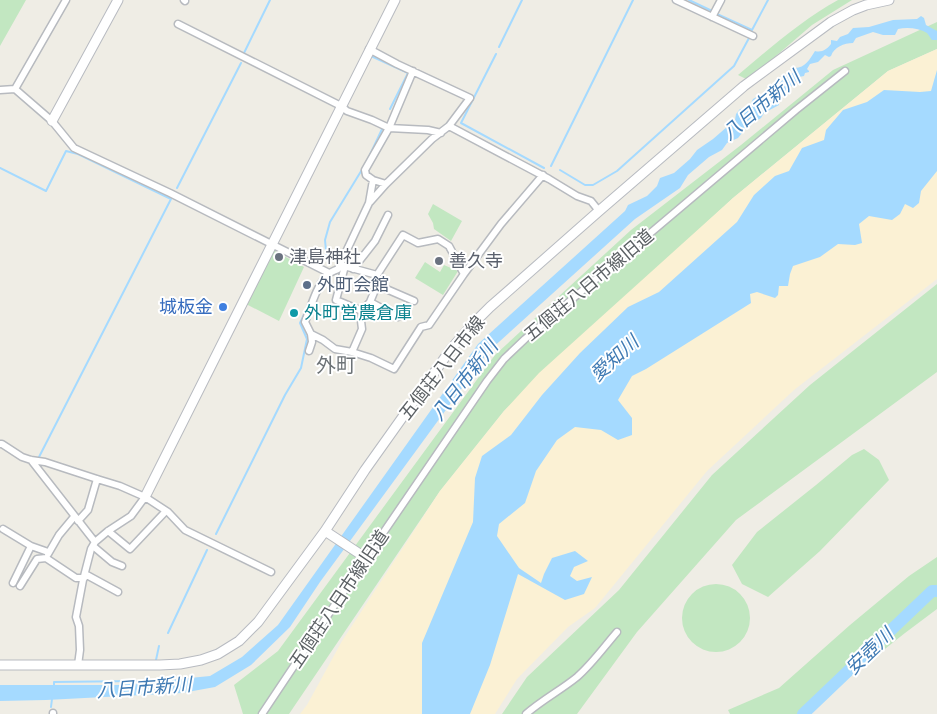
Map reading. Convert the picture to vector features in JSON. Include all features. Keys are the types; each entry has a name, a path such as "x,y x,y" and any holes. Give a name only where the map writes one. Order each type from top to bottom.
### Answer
{"main road":[{"path":"52,120 118,0"},
{"path":"145,497 395,0"},
{"name":"五個荘八日市線","path":"0,665 160,666 180,664 218,654 239,641 258,622 327,532 365,470 452,349 471,326 599,211 744,86 814,34 853,10 889,0"},
{"path":"327,532 363,556"}],"street":[{"path":"15,89 66,0"},
{"path":"676,0 753,36"},
{"path":"712,17 721,0"},
{"path":"178,24 348,111 389,128 428,130 441,133"},
{"path":"369,49 470,98 449,126 432,139 369,203"},
{"path":"386,184 373,180 366,175 366,170 389,128 413,71"},
{"name":"五個荘八日市線旧道","path":"262,714 363,556 504,359 624,255 845,71"},
{"path":"0,90 15,89 52,120 74,148 170,193 329,273"},
{"path":"449,126 543,175 577,196 591,201 599,211"},
{"path":"311,334 323,340 334,349 371,358 394,370 421,327 429,325 501,224 543,175"},
{"path":"338,269 369,203 373,180"},
{"path":"353,268 375,240 388,215"},
{"path":"352,352 362,329 362,311 370,302 378,282 377,275 403,235 418,243 438,238 449,246 464,274"},
{"path":"309,351 312,342 311,334 305,322 319,288 329,273 345,266 377,275"},
{"path":"345,266 336,300 362,311"},
{"path":"377,284 414,302"},
{"path":"370,302 398,317"},
{"path":"0,444 22,457 45,462 120,486 145,497 166,511 185,530 271,572"},
{"path":"31,460 94,544 112,562 122,566"},
{"path":"20,586 37,559 47,555 59,535 88,510 97,480"},
{"path":"78,665 80,650 79,626 76,617 84,576 94,544 108,531 131,516 145,497"},
{"path":"108,531 130,549 166,511"},
{"path":"3,529 47,555 76,578 84,576 118,592"},
{"path":"13,583 31,546"},
{"path":"526,714 585,669 617,632"}],"green space":[{"path":"0,0 26,0 0,46"},
{"path":"838,0 852,0 812,25 748,80 738,75 799,25"},
{"path":"937,22 937,49 888,71 733,198 504,411 440,491 289,714 243,714 234,685 278,651 495,355 631,230 741,145 833,70"},
{"path":"433,204 462,221 451,241 434,229 428,214"},
{"path":"273,250 304,267 279,321 246,304"},
{"path":"425,262 440,272 444,265 458,271 443,295 415,278"},
{"path":"937,284 937,372 736,520 637,632 577,714 502,714 527,677 619,590 712,475 810,385"},
{"path":"864,449 879,460 889,480 820,551 768,597 742,584 732,565 757,532 852,455"},
{"path":"937,557 937,609 803,714 730,714 728,710 779,688 909,576"},
{"path":"716,584 729,587 740,594 747,605 750,618 747,631 740,642 729,649 716,652 703,649 692,642 685,631 682,618 685,605 692,594 703,587"}],"sand":[{"path":"937,49 937,279 794,390 707,471 595,608 568,627 517,679 495,714 300,714 307,705 342,641 440,491 504,411 539,373 733,198 888,71"}],"water":[{"name":"八日市新川","path":"921,16 924,18 926,25 937,31 937,40 932,40 927,33 913,28 898,29 895,35 883,35 873,32 856,38 853,43 840,46 834,50 831,56 825,55 818,62 810,64 807,69 809,72 799,77 779,98 779,105 764,113 761,118 746,128 738,138 727,143 722,150 709,157 688,175 680,188 635,219 489,351 320,582 290,627 251,665 215,687 182,693 0,701 0,685 119,685 210,676 242,657 278,625 478,344 625,211 628,205 647,196 657,186 660,178 674,173 697,150 735,120 736,114 740,109 749,108 753,99 778,85 795,68 804,65 815,51 824,50 831,44 831,40 837,41 840,37 848,34 853,28 869,27 893,20 917,19"},
{"name":"愛知川","path":"937,70 937,171 921,191 919,203 913,208 905,204 900,214 892,220 869,216 859,224 862,243 855,245 838,244 820,257 793,266 788,286 779,286 778,295 775,298 757,292 750,294 751,303 632,376 618,400 632,418 632,435 618,440 601,430 575,427 557,440 536,471 525,503 499,524 497,536 519,568 541,583 552,558 575,551 588,561 574,567 570,576 577,581 592,577 584,594 565,600 518,574 490,665 470,714 422,714 422,643 473,522 475,478 482,456 511,435 542,395 580,353 628,307 659,292 737,222 754,195 775,176 789,171 802,148 824,140 826,130 843,110 867,102 884,90 931,91"}],"waterway":[{"path":"244,53 270,0"},
{"path":"499,47 522,0"},
{"path":"551,166 633,0"},
{"path":"689,0 710,10"},
{"path":"717,14 752,30 768,0"},
{"path":"560,170 585,185 593,185 617,171 734,66 749,38"},
{"path":"496,54 461,123 544,168"},
{"path":"371,56 408,73 390,109"},
{"path":"177,188 241,63"},
{"path":"368,159 383,127"},
{"path":"0,168 46,191 66,151 78,154 171,199 39,457"},
{"path":"327,261 325,240 330,222 363,168"},
{"path":"216,534 285,395 301,368 307,339 300,323 307,308"},
{"path":"168,633 207,550"},
{"name":"安壺川","path":"803,714 932,591 937,591"},
{"path":"156,660 159,646"},
{"path":"54,687 54,682 137,681"},
{"path":"51,707 52,699"}],"place":[{"name":"津島神社","path":"279,257"},
{"name":"善久寺","path":"439,261"},
{"name":"外町会館","path":"307,285"},
{"name":"城板金","path":"223,307"},
{"name":"外町営農倉庫","path":"294,313"}],"district":[{"name":"外町","path":"336,365"}]}
